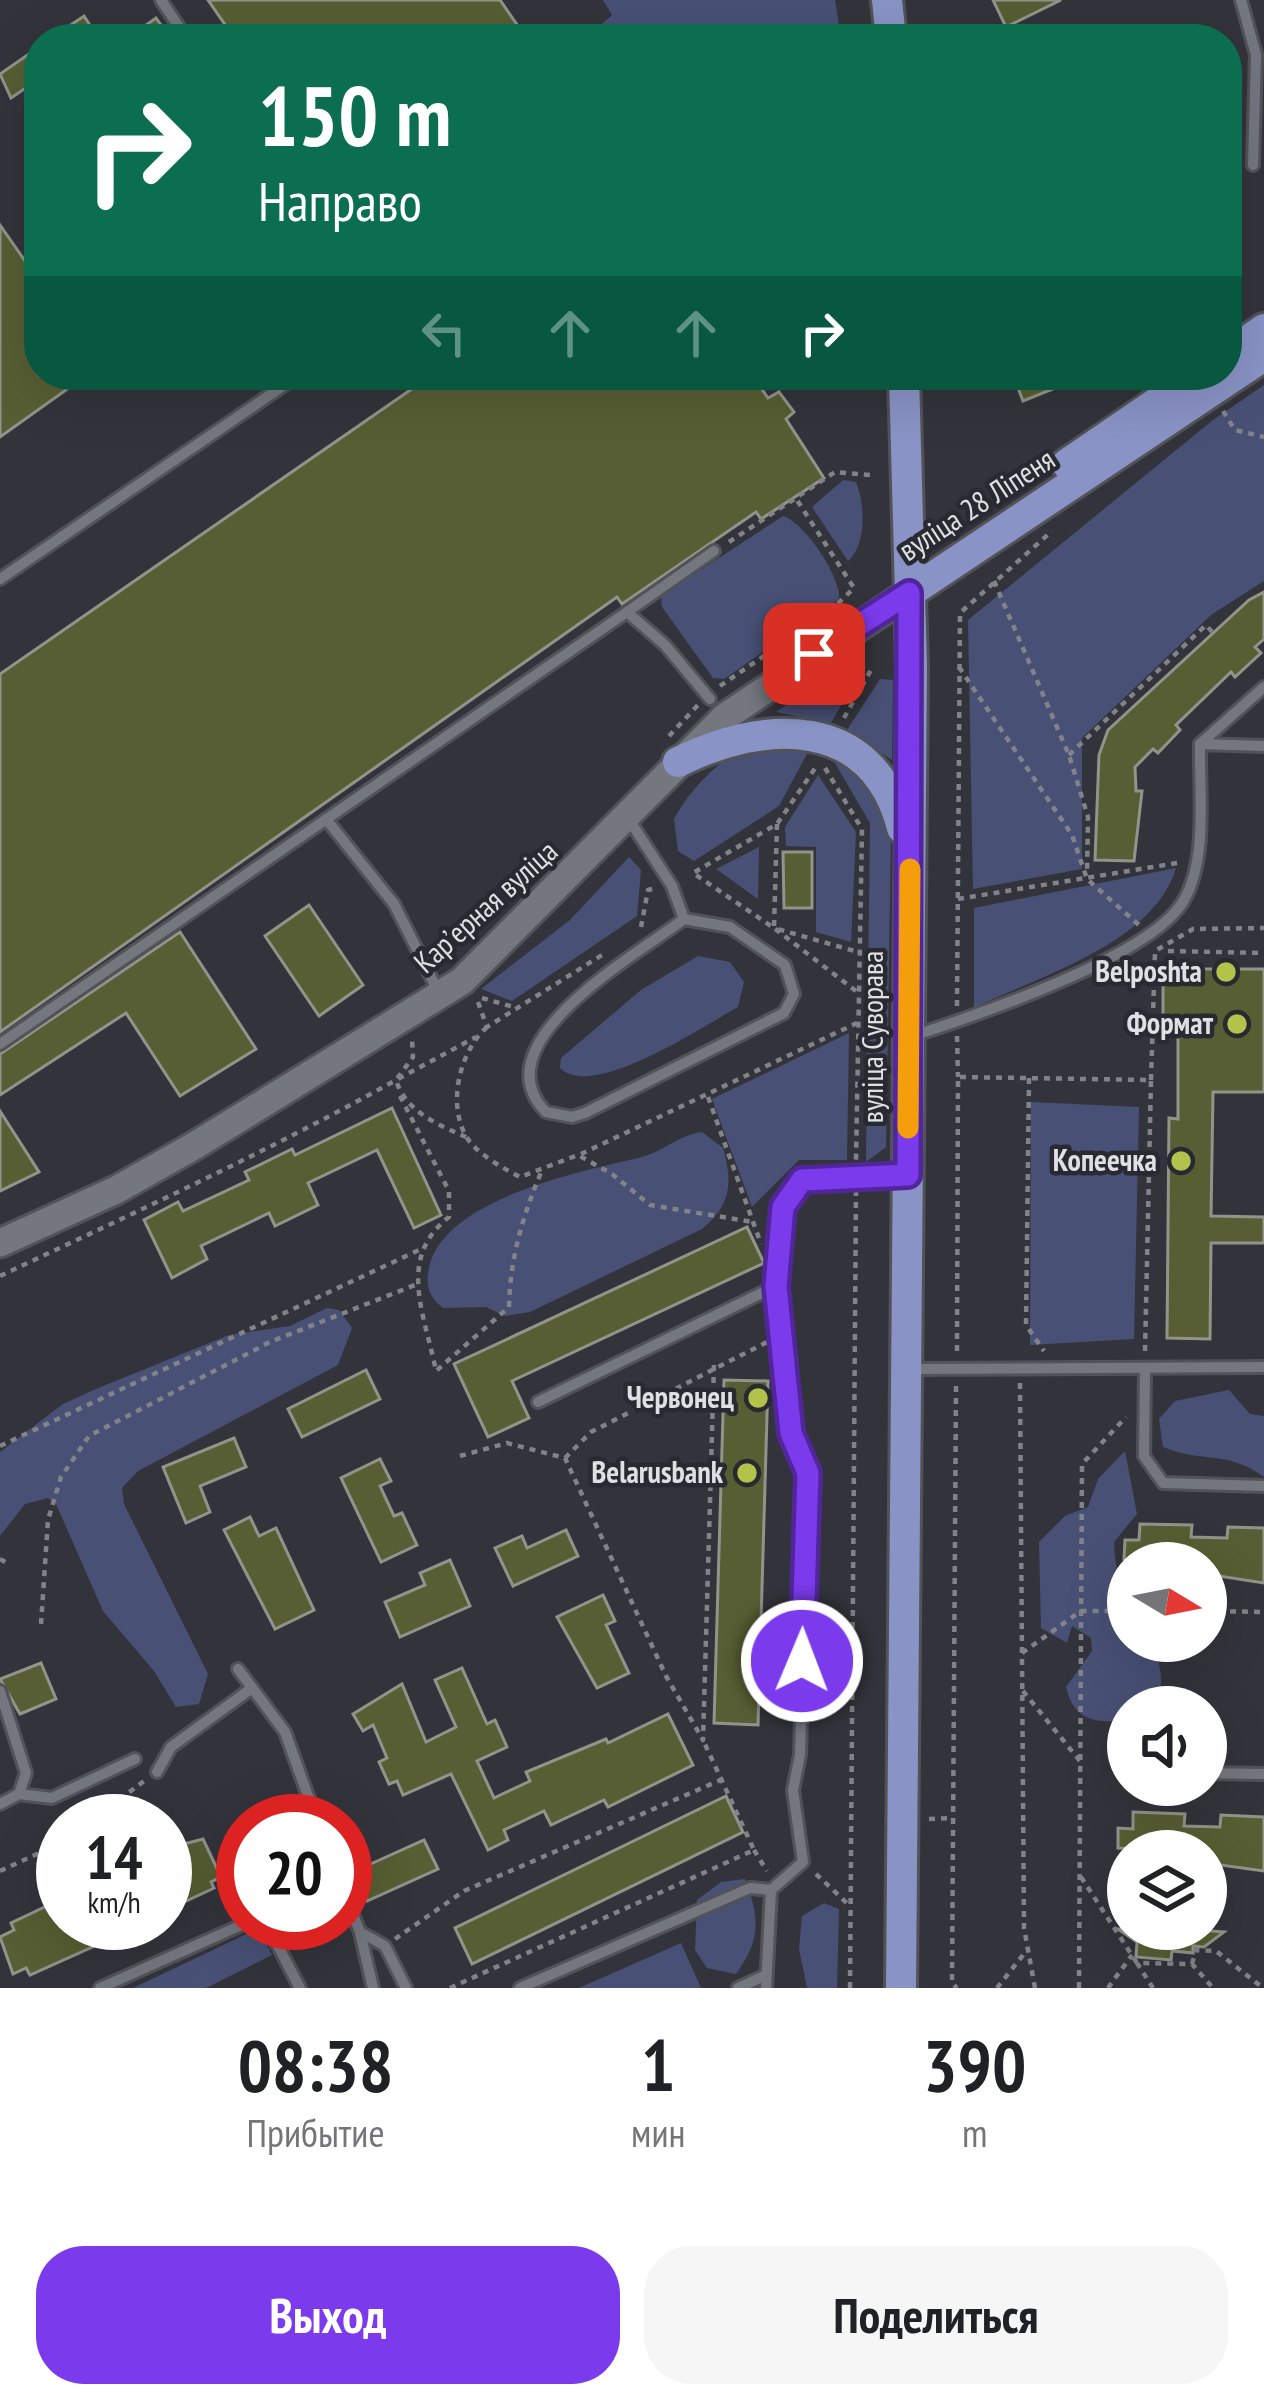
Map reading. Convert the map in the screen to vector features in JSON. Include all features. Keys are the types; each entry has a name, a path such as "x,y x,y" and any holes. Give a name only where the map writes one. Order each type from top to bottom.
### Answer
{"main road":[{"name":"вуліца Суворава","path":"902,1988 910,1036 904,390"},
{"name":"вуліца 28 Ліпеня","path":"909,593 1008,505 1175,390"},
{"name":"вуліца 28 Ліпеня","path":"909,593 1213,390"},
{"path":"669,754 775,731 831,742 873,768 887,784 910,875"}],"street":[{"name":"Карʼерная вуліца","path":"0,1243 116,1190 462,981 628,818 669,754 909,593"}],"lane":[{"path":"1241,0 1256,55 1253,165"},
{"path":"0,578 277,390"},
{"path":"0,1044 714,551"},
{"path":"627,612 664,645 709,697"},
{"path":"910,1036 1112,956 1169,920 1186,899 1197,860 1200,744 1264,687"},
{"path":"1200,744 1264,746"},
{"path":"628,818 672,886 684,919"},
{"path":"326,819 394,904 440,996"},
{"path":"684,919 730,927 785,964 794,994 784,1013 585,1113 572,1118 546,1112 532,1092 529,1076 544,1031 684,919"},
{"path":"520,1988 750,1888 773,1888 803,1862 794,1790 800,1755 808,1473 791,1433 785,1334 776,1286 781,1218 794,1186 811,1177 908,1175"},
{"path":"538,1402 776,1286"},
{"path":"907,1369 1264,1367"},
{"path":"1145,1369 1144,1456 1163,1483 1264,1486"},
{"path":"238,1669 285,1732 307,1794"},
{"path":"157,1772 171,1747 252,1688"},
{"path":"0,1691 26,1773 20,1794"},
{"path":"0,1804 20,1794 52,1798 135,1759"},
{"path":"1227,1773 1264,1774"},
{"path":"738,1988 766,1982 773,1888"},
{"path":"100,1988 216,1936"},
{"path":"372,1938 386,1946 406,1988"},
{"path":"280,1950 300,1988"},
{"path":"364,1950 373,1988"}],"path":[{"path":"1220,406 1235,430 1264,437"},
{"path":"714,551 836,472 870,476"},
{"path":"669,754 709,697 831,610 854,588 795,498"},
{"path":"957,1988 952,1983 960,614 1059,524"},
{"path":"994,581 1069,755 1088,817 1088,879"},
{"path":"1069,755 1206,626 1213,633"},
{"path":"959,667 1072,835 1088,879 1149,933 1160,951 1151,1080 1145,1369"},
{"path":"831,742 871,670"},
{"path":"850,1988 856,991 862,829 820,761 777,824 694,873 856,991"},
{"path":"774,928 777,824"},
{"path":"958,899 1197,860"},
{"path":"627,937 642,926 648,890"},
{"path":"774,928 859,952"},
{"path":"1160,951 1193,929 1264,928"},
{"path":"0,1276 181,1188 224,1174 478,1036 612,947"},
{"path":"1160,951 1264,953"},
{"path":"487,1027 476,997 517,1008"},
{"path":"400,1096 433,1123 466,1137 520,1177 708,1097 857,1023"},
{"path":"396,1080 413,1057 412,1039 424,1031"},
{"path":"466,1137 455,1096 478,1036"},
{"path":"958,1077 1151,1080"},
{"path":"1029,1078 1026,1325 1044,1351"},
{"path":"0,1446 419,1250 449,1217 449,1191 396,1080"},
{"path":"708,1097 761,1244"},
{"path":"578,1155 612,1174 650,1205 753,1222"},
{"path":"419,1250 416,1286 436,1370 509,1307 510,1273 524,1212 542,1170"},
{"path":"41,1624 48,1520 61,1477 89,1436 249,1352 416,1286"},
{"path":"565,1458 591,1432 714,1365 785,1334"},
{"path":"703,1740 714,1365"},
{"path":"1020,1368 1028,1948 1035,1988"},
{"path":"1079,1988 1082,1464 1144,1399"},
{"path":"460,1456 506,1443 565,1458"},
{"path":"565,1458 666,1676 723,1779 773,1888"},
{"path":"1022,1653 1081,1610 1107,1611"},
{"path":"1227,1612 1264,1612"},
{"path":"1023,1691 1081,1762"},
{"path":"127,1794 157,1772"},
{"path":"386,1946 464,1891 723,1779"},
{"path":"450,1988 754,1850"},
{"path":"0,1871 36,1854"},
{"path":"803,1862 850,1906"},
{"path":"1080,1875 1154,1988"},
{"path":"997,1988 1028,1948"},
{"path":"1192,1964 1196,1950 1216,1952 1263,1988"},
{"path":"1108,1988 1132,1955"},
{"path":"1137,1963 1192,1964 1213,1988"}],"shaded area":[{"path":"603,0 835,0 839,24 602,24 612,15"},
{"path":"1264,385 1264,581 1211,615 1082,738 1082,869 973,889 968,620 1213,420"},
{"path":"843,480 856,482 862,512 859,545 848,561 812,507"},
{"path":"783,516 820,552 839,599 724,679 713,678 662,607 661,596"},
{"path":"849,664 857,678 831,723 776,712"},
{"path":"880,679 893,680 892,760 847,730"},
{"path":"749,744 810,748 779,806 694,861 678,851 674,819 706,776"},
{"path":"832,758 868,774 891,836 886,1147 866,1162 870,823"},
{"path":"818,775 856,832 851,942 816,932 816,847 786,846 785,827"},
{"path":"759,847 758,899 716,869"},
{"path":"629,857 641,870 637,916 512,1001 481,989 570,920"},
{"path":"1176,868 1163,895 1119,937 1060,970 974,1008 974,908"},
{"path":"698,956 730,962 744,982 738,1007 622,1068 576,1076 560,1068 561,1058 641,990"},
{"path":"849,1033 847,1160 799,1160 752,1207 712,1099"},
{"path":"1031,1102 1139,1107 1134,1339 1030,1345"},
{"path":"702,1132 723,1148 728,1183 719,1211 702,1229 530,1312 505,1316 486,1307 443,1308 431,1295 429,1268 440,1244 460,1223 487,1206 553,1180 650,1154"},
{"path":"327,1308 339,1310 352,1328 338,1365 138,1471 122,1488 124,1504 208,1674 199,1704 176,1707 154,1671 103,1611 56,1504 48,1498 25,1504 0,1536 0,1452 63,1404 96,1389 229,1335 290,1326"},
{"path":"1229,1390 1250,1414 1264,1416 1264,1477 1238,1463 1163,1447 1159,1419 1175,1401"},
{"path":"1125,1451 1137,1514 1114,1542 1107,1542 1107,1662 1158,1662 1161,1682 1160,1686 1107,1686 1106,1721 1081,1713 1066,1687 1092,1651 1091,1638 1072,1626 1067,1643 1041,1628 1039,1542 1065,1516 1088,1507 1098,1479"},
{"path":"745,1879 756,1928 750,1950 736,1974 707,1968 695,1950 697,1900 721,1882"},
{"path":"824,1903 839,1909 837,1988 807,1988 799,1949 802,1916"},
{"path":"681,1943 701,1988 579,1988"},
{"path":"216,1948 270,1950 272,1955 206,1988 133,1988"}],"building":[{"path":"208,0 500,0 517,24 225,24"},
{"path":"993,0 1061,0 1012,24 1005,24"},
{"path":"24,57 24,89 11,98 0,74"},
{"path":"0,225 24,259 24,390 66,390 0,437"},
{"path":"410,390 762,390 768,398 779,392 794,412 786,419 824,478 761,519 756,512 622,604 617,597 0,1032 0,674"},
{"path":"1019,390 1050,390 1023,401"},
{"path":"1264,592 1264,639 1255,647 1261,653 1235,677 1231,672 1176,725 1180,730 1158,753 1153,749 1135,767 1136,791 1142,791 1134,861 1095,860 1099,755 1108,730 1249,600"},
{"path":"783,852 812,852 812,908 784,908"},
{"path":"309,905 363,985 319,1016 265,936"},
{"path":"180,932 256,1049 180,1096 126,1013 0,1095 0,1054"},
{"path":"1163,969 1264,969 1264,1092 1213,1092 1211,1216 1264,1217 1264,1243 1211,1243 1210,1339 1167,1338 1169,1118 1178,1119 1178,1033 1163,1033"},
{"path":"392,1108 441,1215 414,1228 377,1150 308,1183 318,1205 275,1226 269,1213 201,1246 207,1259 172,1278 144,1220 178,1202 183,1211 249,1180 245,1172 292,1149 295,1155"},
{"path":"0,1111 39,1172 0,1191"},
{"path":"747,1227 764,1263 512,1381 529,1418 488,1437 454,1364"},
{"path":"366,1370 380,1399 302,1437 288,1409"},
{"path":"724,1380 768,1381 758,1725 714,1723"},
{"path":"234,1438 246,1467 200,1486 210,1512 186,1523 163,1467"},
{"path":"380,1459 391,1481 380,1486 394,1516 402,1513 417,1545 381,1562 341,1478"},
{"path":"250,1517 259,1536 276,1528 314,1610 275,1629 224,1530"},
{"path":"1140,1524 1192,1525 1191,1537 1227,1538 1228,1527 1264,1528 1264,1583 1227,1577 1227,1542 1125,1542 1139,1540"},
{"path":"566,1530 578,1556 513,1586 495,1548 522,1536 527,1548"},
{"path":"450,1560 470,1606 400,1637 385,1602 425,1585 420,1573"},
{"path":"603,1595 615,1621 606,1625 629,1673 597,1688 557,1617"},
{"path":"41,1663 56,1699 20,1714 0,1679"},
{"path":"462,1668 487,1724 495,1720 507,1747 477,1761 494,1798 530,1781 526,1772 606,1739 608,1743 668,1714 693,1765 608,1807 604,1800 551,1825 544,1811 504,1830 508,1840 488,1850 451,1774 403,1795 397,1781 389,1784 379,1762 387,1758 373,1725 363,1731 353,1714 402,1684 426,1742 456,1727 435,1680"},
{"path":"726,1796 743,1832 472,1964 455,1928"},
{"path":"1133,1812 1185,1814 1184,1826 1220,1827 1221,1815 1264,1817 1264,1871 1227,1866 1227,1830 1118,1830 1118,1828 1133,1829"},
{"path":"203,1839 216,1866 216,1880 211,1882 214,1888 192,1898 192,1842"},
{"path":"424,1840 438,1869 372,1899 372,1863"},
{"path":"36,1911 36,1950 86,1950 30,1975 26,1968 13,1974 0,1937 14,1930 11,1923"},
{"path":"1136,1950 1193,1950 1172,1951 1171,1960 1136,1957"}],"slow traffic":[{"path":"908,1128 910,869"}],"place":[{"name":"Belposhta","path":"1226,972"},
{"name":"Формат","path":"1237,1024"},
{"name":"Копеечка","path":"1181,1161"},
{"name":"Червонец","path":"758,1398"},
{"name":"Belarusbank","path":"747,1473"}],"route":[{"path":"802,1661 808,1473 791,1433 785,1334 776,1286 779,1232 788,1195 802,1180 908,1175 909,593 814,654"}]}
